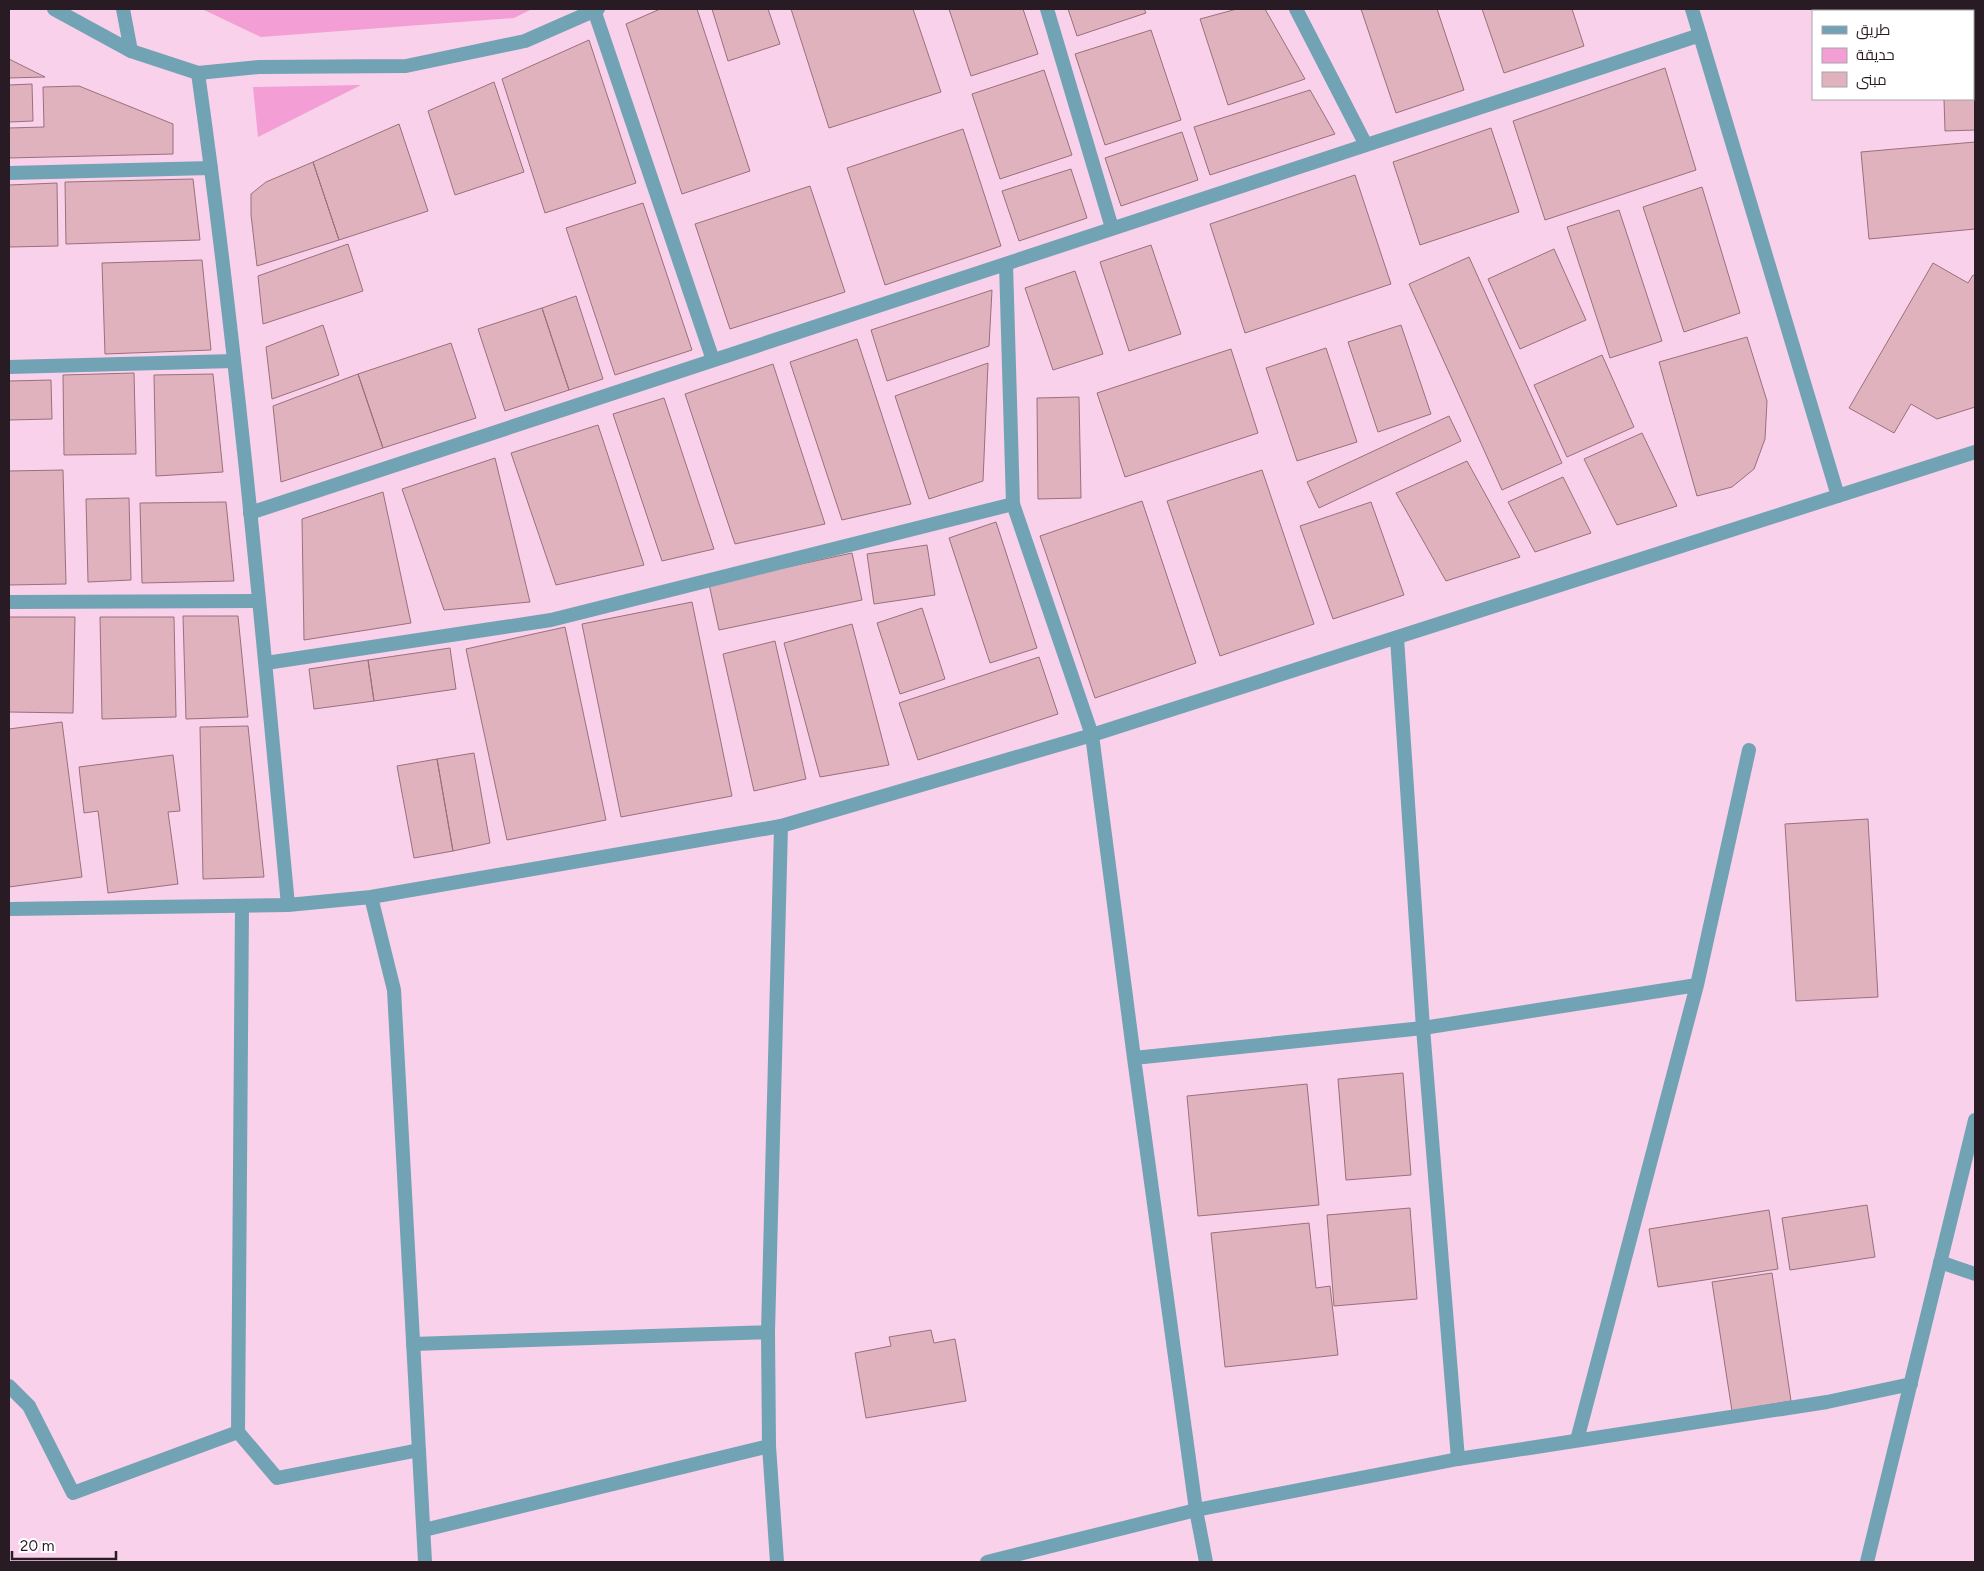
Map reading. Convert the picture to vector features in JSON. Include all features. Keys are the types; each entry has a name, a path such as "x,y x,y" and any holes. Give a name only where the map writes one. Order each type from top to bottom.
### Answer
{"street":[{"path":"54,9 131,51 198,73 259,68 406,66 525,41 596,10 713,360"},
{"path":"124,9 131,51"},
{"path":"1047,9 1112,228"},
{"path":"1296,9 1366,145"},
{"path":"1692,9 1838,496"},
{"path":"250,513 1700,35"},
{"path":"198,73 234,361 266,663 288,905"},
{"path":"9,173 211,168"},
{"path":"1006,264 1013,504 1092,735 1196,1510 1206,1562"},
{"path":"9,366 234,361"},
{"path":"9,910 288,905 371,897 781,826 1092,735 1975,452"},
{"path":"266,663 551,620 1013,504"},
{"path":"9,602 259,601"},
{"path":"1397,638 1423,1028 1458,1459"},
{"path":"1577,1440 1697,985 1749,750"},
{"path":"778,1562 769,1446 768,1332 781,826"},
{"path":"371,897 394,990 425,1562"},
{"path":"242,906 238,1432 277,1478 419,1450"},
{"path":"1134,1058 1423,1028 1697,985"},
{"path":"1867,1562 1975,1120"},
{"path":"1940,1262 1975,1274"},
{"path":"413,1344 768,1332"},
{"path":"987,1562 1196,1510 1458,1459 1827,1402 1911,1384"},
{"path":"9,1386 29,1406 74,1493 238,1432"},
{"path":"424,1530 769,1446"}],"green space":[{"path":"202,9 532,9 514,18 261,37"},
{"path":"361,85 258,137 253,87"}],"building":[{"path":"660,9 697,9 750,171 682,194 626,24"},
{"path":"712,9 768,9 780,44 728,61"},
{"path":"791,9 913,9 941,92 829,128"},
{"path":"949,9 1023,9 1038,54 971,76"},
{"path":"1068,9 1144,9 1146,13 1077,36"},
{"path":"1237,9 1265,9 1305,79 1228,105 1200,19"},
{"path":"1361,9 1437,9 1464,90 1396,113"},
{"path":"1482,9 1572,9 1584,46 1504,73"},
{"path":"1151,30 1181,120 1105,145 1075,54"},
{"path":"589,40 636,183 545,213 502,79"},
{"path":"9,59 45,77 9,78"},
{"path":"1665,68 1696,170 1545,220 1513,121"},
{"path":"1044,70 1072,155 1000,179 972,94"},
{"path":"1975,75 1975,130 1945,131 1944,100 1974,100"},
{"path":"494,82 524,172 455,195 428,111"},
{"path":"32,84 33,121 9,122 9,85"},
{"path":"79,86 173,124 173,154 9,158 9,128 44,127 43,87"},
{"path":"1310,90 1335,134 1210,175 1194,127"},
{"path":"399,124 428,211 339,240 313,162"},
{"path":"1491,128 1519,212 1420,245 1393,162"},
{"path":"963,129 1001,246 885,285 847,168"},
{"path":"1182,132 1198,180 1121,206 1105,158"},
{"path":"1975,142 1975,229 1869,239 1861,152"},
{"path":"313,162 339,240 257,266 251,215 251,194 266,182"},
{"path":"1071,169 1087,218 1019,241 1002,191"},
{"path":"1355,175 1391,284 1245,333 1210,224"},
{"path":"193,179 200,240 66,244 65,182"},
{"path":"57,183 58,246 9,247 9,185"},
{"path":"810,186 845,292 730,329 695,224"},
{"path":"1702,187 1740,313 1684,332 1643,207"},
{"path":"643,203 692,350 615,375 566,228"},
{"path":"1619,210 1662,341 1610,358 1567,227"},
{"path":"348,244 363,291 263,324 258,276"},
{"path":"1151,245 1181,334 1129,351 1100,262"},
{"path":"1554,249 1586,320 1520,349 1488,279"},
{"path":"1469,257 1562,463 1502,490 1409,284"},
{"path":"202,260 211,350 105,354 102,263"},
{"path":"1933,263 1968,283 1973,275 1975,276 1975,407 1937,419 1911,404 1894,433 1849,408"},
{"path":"1075,271 1103,354 1053,370 1025,288"},
{"path":"992,290 989,346 887,381 871,330"},
{"path":"576,296 603,379 569,390 542,308"},
{"path":"542,308 569,390 505,411 478,329"},
{"path":"323,325 339,375 272,399 266,347"},
{"path":"1401,325 1431,414 1378,432 1348,342"},
{"path":"1747,337 1767,401 1765,439 1754,469 1732,487 1697,496 1659,362"},
{"path":"857,339 911,504 842,520 790,362"},
{"path":"451,343 476,418 383,448 358,374"},
{"path":"1326,348 1357,442 1297,461 1266,368"},
{"path":"1231,349 1258,433 1125,477 1097,393"},
{"path":"1602,355 1634,427 1567,457 1534,385"},
{"path":"988,363 983,481 929,499 895,396"},
{"path":"773,364 825,524 735,544 685,394"},
{"path":"134,373 136,454 64,455 63,375"},
{"path":"213,374 223,472 156,476 154,375"},
{"path":"358,374 383,448 281,482 273,406"},
{"path":"51,380 52,419 9,420 9,381"},
{"path":"1079,397 1081,498 1038,499 1037,398"},
{"path":"664,398 714,549 662,561 613,414"},
{"path":"1449,416 1461,441 1319,508 1307,482"},
{"path":"598,425 644,565 556,585 511,453"},
{"path":"1642,433 1677,506 1617,525 1584,459"},
{"path":"495,458 530,602 444,610 402,489"},
{"path":"1467,461 1520,557 1446,581 1396,493"},
{"path":"63,470 66,584 9,585 9,471"},
{"path":"1262,470 1314,624 1220,656 1167,501"},
{"path":"1563,477 1591,533 1535,552 1508,502"},
{"path":"383,492 411,623 304,640 302,519"},
{"path":"129,498 131,580 88,582 86,499"},
{"path":"1142,501 1196,663 1095,698 1040,536"},
{"path":"226,502 234,581 142,583 140,503"},
{"path":"1371,502 1404,595 1333,619 1300,526"},
{"path":"996,522 1037,648 990,663 949,538"},
{"path":"927,545 935,595 874,604 867,554"},
{"path":"852,553 862,600 719,630 709,584"},
{"path":"692,602 732,796 621,817 582,624"},
{"path":"922,608 945,679 900,694 877,623"},
{"path":"183,616 238,616 248,717 186,719"},
{"path":"9,617 75,617 73,713 9,712"},
{"path":"100,617 174,617 176,717 102,719"},
{"path":"852,624 889,765 820,777 784,643"},
{"path":"565,627 606,820 507,840 466,649"},
{"path":"775,641 806,779 754,791 723,654"},
{"path":"450,648 456,689 374,701 368,660"},
{"path":"1039,657 1058,714 918,760 899,703"},
{"path":"368,660 374,701 314,709 309,669"},
{"path":"62,722 82,877 9,887 9,729"},
{"path":"248,726 264,877 203,879 200,727"},
{"path":"474,753 490,843 453,851 437,759"},
{"path":"173,755 180,811 168,812 178,884 108,893 98,811 84,813 79,767"},
{"path":"437,759 453,851 414,858 397,766"},
{"path":"1868,819 1878,997 1796,1001 1785,824"},
{"path":"1403,1073 1411,1175 1346,1180 1338,1079"},
{"path":"1307,1084 1319,1205 1198,1216 1187,1096"},
{"path":"1867,1205 1875,1257 1790,1270 1782,1218"},
{"path":"1410,1208 1417,1299 1334,1306 1327,1215"},
{"path":"1769,1210 1778,1269 1658,1287 1649,1229"},
{"path":"1309,1223 1316,1288 1330,1286 1338,1355 1225,1367 1211,1233"},
{"path":"1772,1273 1791,1401 1732,1411 1712,1282"},
{"path":"931,1330 934,1343 955,1339 966,1401 866,1418 855,1353 891,1346 889,1337"}]}
